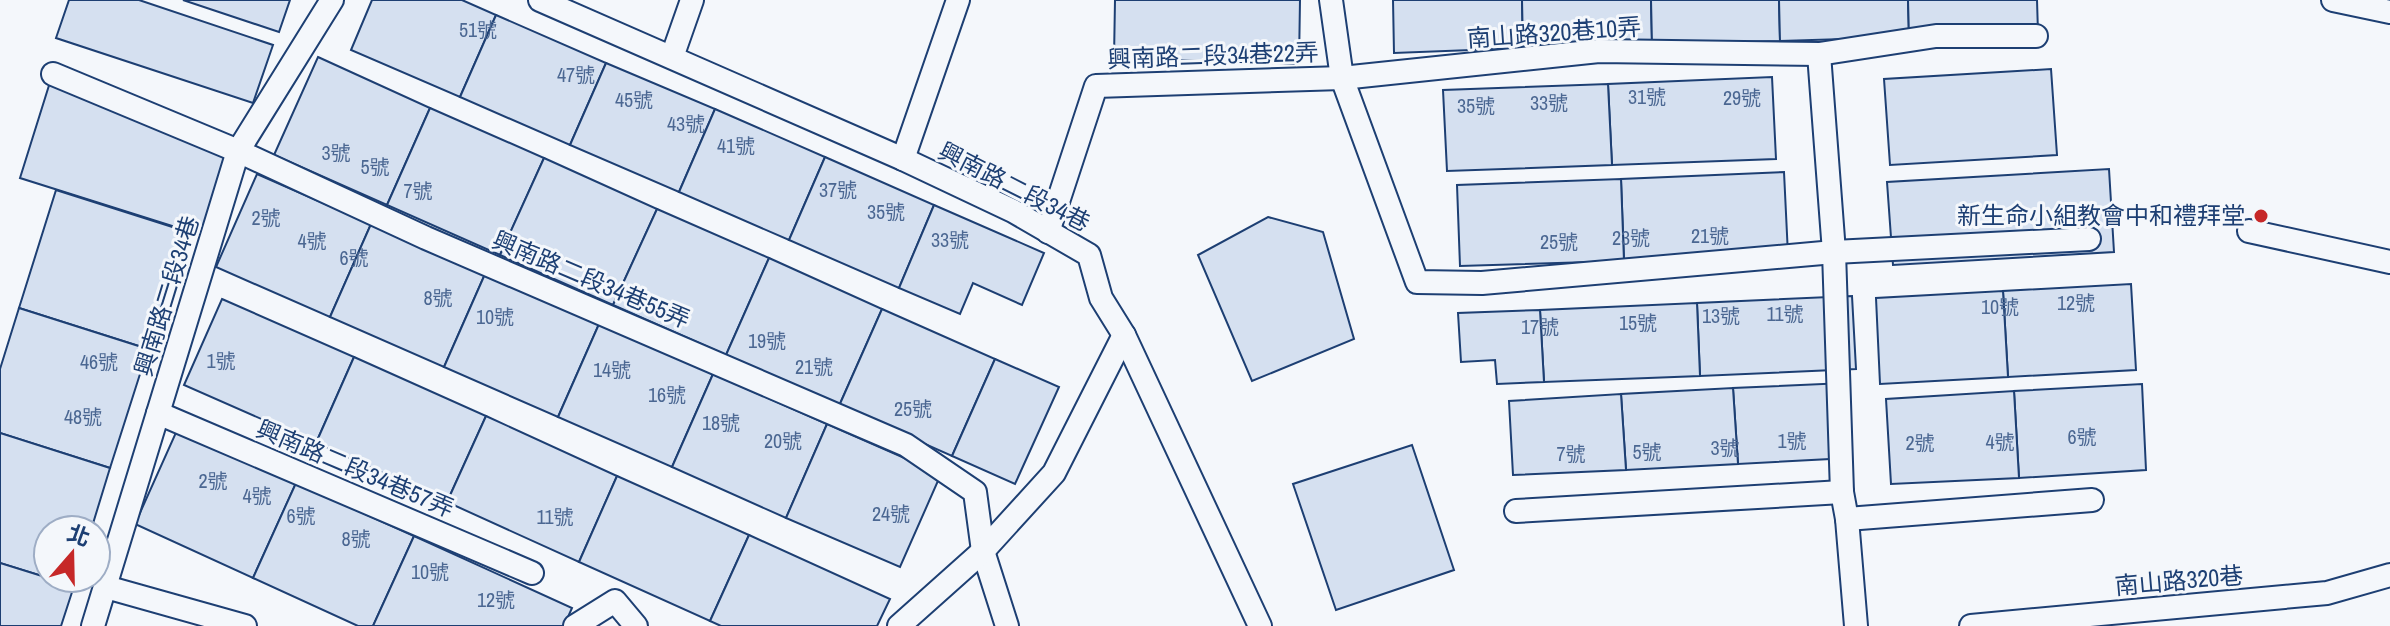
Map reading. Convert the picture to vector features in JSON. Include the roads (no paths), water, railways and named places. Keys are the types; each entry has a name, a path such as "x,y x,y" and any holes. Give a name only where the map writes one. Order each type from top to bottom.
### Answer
{"lane":[{"name":"興南路二段34巷","path":"112,567 238,151 332,0"},
{"name":"興南路二段34巷","path":"540,0 903,159 1013,211 1089,255 1101,298 1124,335 1260,626"},
{"path":"672,57 692,0"},
{"path":"903,159 958,0"},
{"path":"1331,0 1342,78 1417,282 1482,283 1834,252 2089,239"},
{"path":"2333,0 2390,12"},
{"name":"南山路320巷10弄","path":"1342,78 1599,51 1819,54 1936,36 2036,36"},
{"path":"1819,54 1834,252 1842,492 1856,626"},
{"name":"興南路二段34巷55弄","path":"53,74 238,151 426,238 906,445 975,492 983,551 1007,626"},
{"name":"興南路二段34巷22弄","path":"1048,232 1096,86 1342,78"},
{"path":"2249,231 2390,262"},
{"path":"899,626 983,551 1054,473 1124,335"},
{"name":"興南路二段34巷57弄","path":"158,413 532,573"},
{"path":"1516,511 1842,492"},
{"path":"1847,519 2092,500"},
{"name":"南山路320巷","path":"1971,626 2327,593 2390,575"},
{"path":"112,589 245,626"},
{"name":"興南路二段34巷","path":"93,626 104,594"},
{"path":"575,626 615,601 636,626"}],"place":[{"name":"新生命小組教會中和禮拜堂","path":"2261,216"}]}
